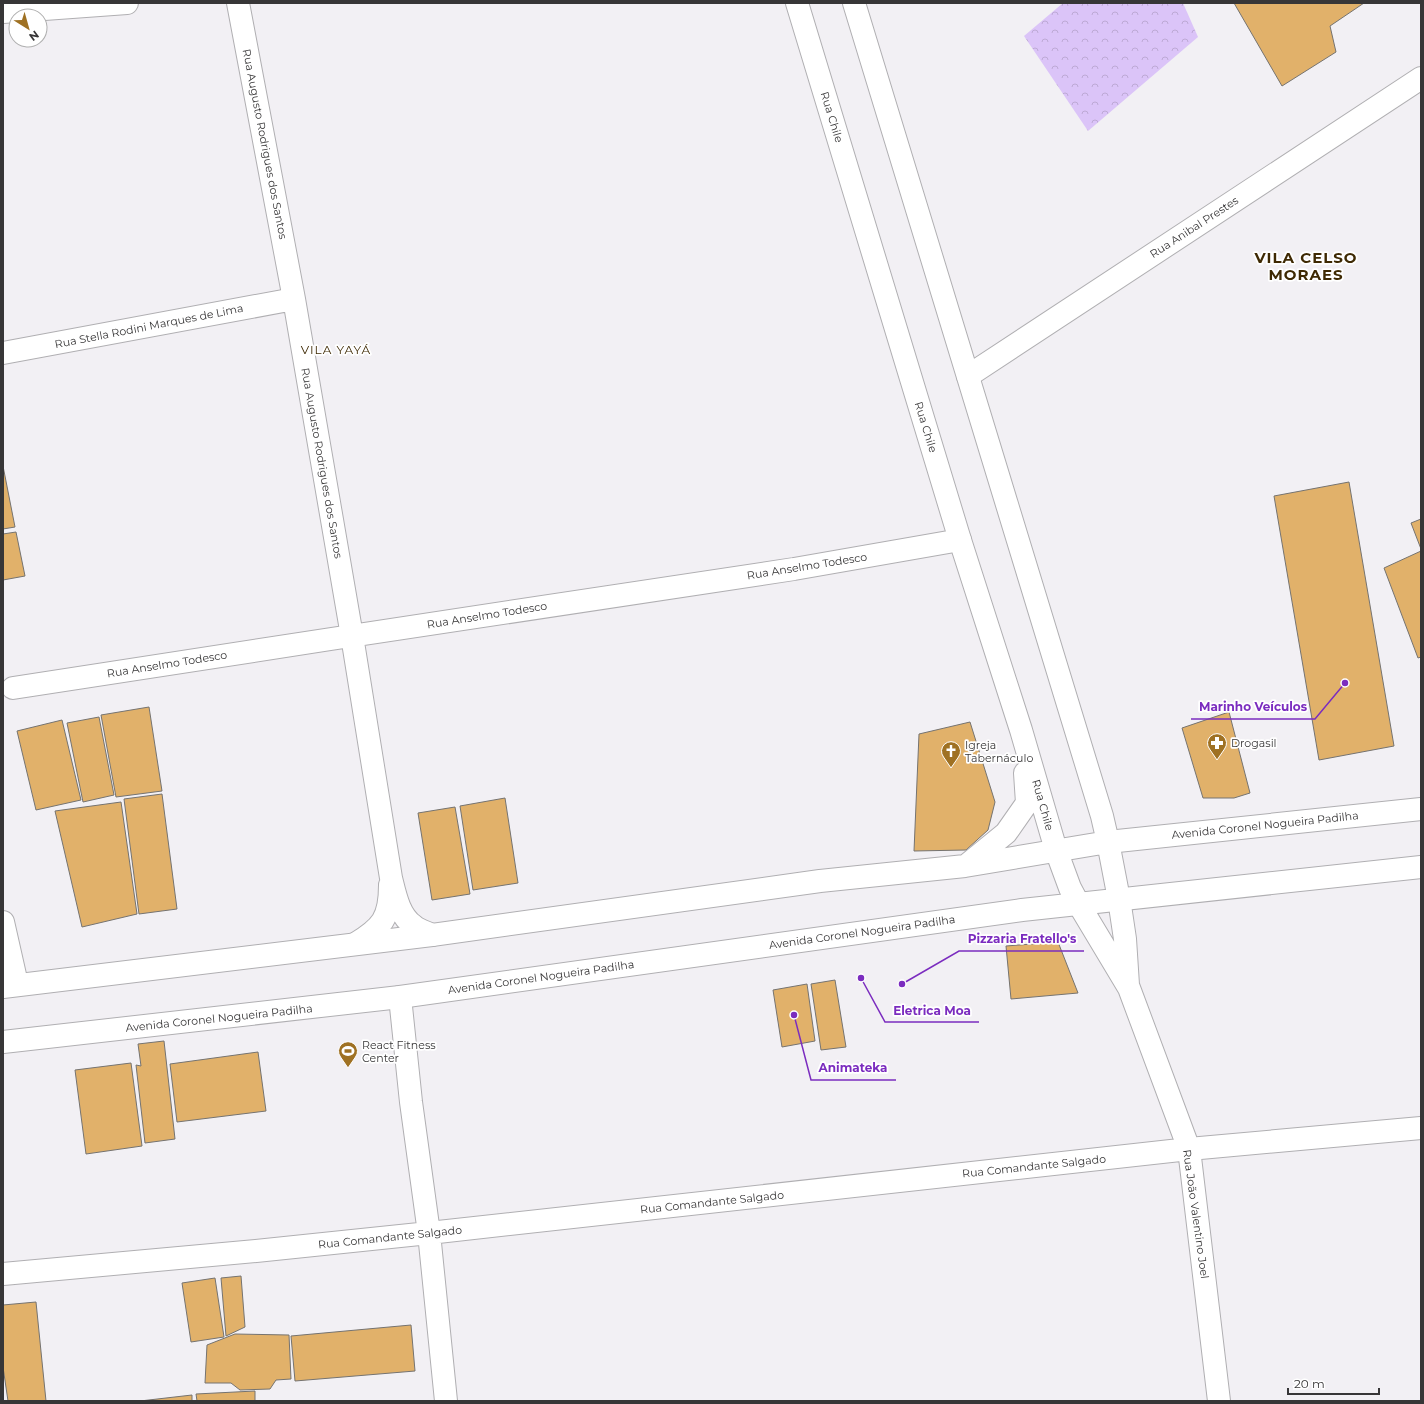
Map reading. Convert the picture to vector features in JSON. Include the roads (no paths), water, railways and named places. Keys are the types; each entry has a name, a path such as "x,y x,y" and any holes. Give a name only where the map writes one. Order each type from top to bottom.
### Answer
{"street":[{"path":"3,12 127,3"},
{"name":"Rua Augusto Rodrigues dos Santos","path":"238,3 294,299 352,636 390,878 396,899 403,914 414,926 432,935"},
{"name":"Rua Chile","path":"797,3 960,540 1021,730 1056,850"},
{"path":"854,3 1108,842 1119,899"},
{"name":"Rua Anibal Prestes","path":"968,376 1421,78"},
{"name":"Rua Stella Rodini Marques de Lima","path":"3,353 294,299"},
{"name":"Rua Anselmo Todesco","path":"13,688 794,569 960,540"},
{"path":"965,866 1006,833 1027,803 1021,730"},
{"name":"Avenida Coronel Nogueira Padilha","path":"10,985 432,935 820,881 965,866 1108,842 1421,810"},
{"path":"1056,850 1070,888 1078,903"},
{"name":"Avenida Coronel Nogueira Padilha","path":"3,1042 400,997 1078,903 1421,867"},
{"name":"Rua Augusto Rodrigues dos Santos","path":"355,944 373,933 384,920 390,901 390,878"},
{"name":"Rua João Valentino Joel","path":"1119,899 1125,939 1129,988"},
{"name":"Rua João Valentino Joel","path":"1078,903 1129,988 1189,1149 1219,1401"},
{"path":"3,922 10,985"},
{"path":"400,997 411,1102 429,1233 446,1401"},
{"name":"Rua Comandante Salgado","path":"3,1274 256,1251 1189,1149 1421,1128"}],"place":[{"name":"Marinho Veículos","path":"1345,683"},
{"name":"Drogasil","path":"1217,760"},
{"name":"Igreja Tabernáculo","path":"951,768"},
{"name":"Eletrica Moa","path":"861,978"},
{"name":"Pizzaria Fratello's","path":"902,984"},
{"name":"Animateka","path":"794,1015"},
{"name":"React Fitness Center","path":"348,1068"}],"district":[{"name":"VILA CELSO MORAES","path":"1306,266"},
{"name":"VILA YAYÁ","path":"336,350"}]}
